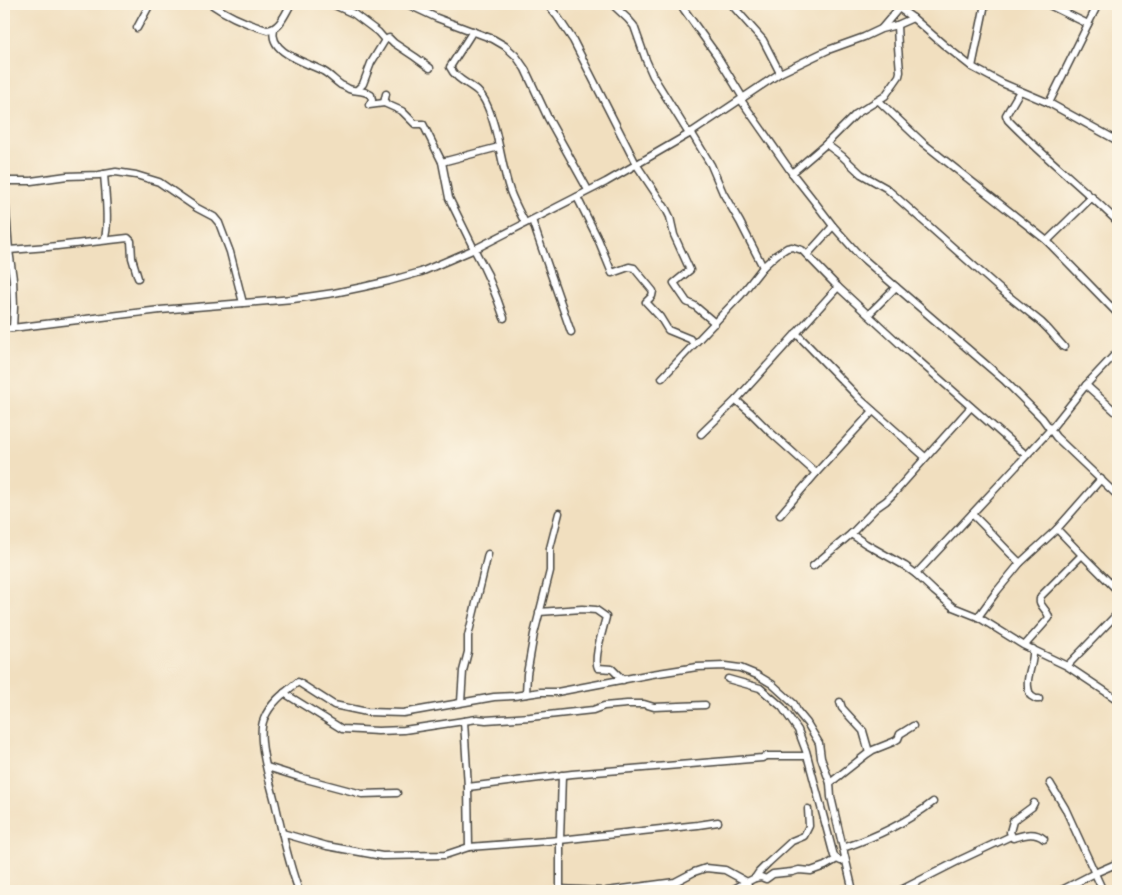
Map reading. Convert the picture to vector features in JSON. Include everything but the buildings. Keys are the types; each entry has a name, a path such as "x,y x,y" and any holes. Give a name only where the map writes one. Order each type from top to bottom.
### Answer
{"street":[{"path":"137,28 150,4"},
{"path":"211,4 242,22 267,30 274,29"},
{"path":"290,4 274,29 273,35 275,43 283,52 332,76 341,85 350,89 365,91 371,95 372,100 368,105 384,103 402,111 415,124 423,124 442,162 449,198 488,275 504,318"},
{"path":"332,4 354,14 378,32 385,40"},
{"path":"407,4 437,18 492,39 505,46 519,59 548,118 588,190"},
{"path":"547,4 573,40 636,164 670,217 674,235 690,270 674,283 687,302 695,306 715,323"},
{"path":"612,4 634,26 653,76 711,165 723,193 763,267"},
{"path":"680,4 716,54 742,99 792,173 833,226 869,264 1004,380 1030,405 1056,437 1118,496"},
{"path":"731,4 762,40 780,73"},
{"path":"972,67 985,4"},
{"path":"1047,4 1088,24"},
{"path":"1049,103 1098,4"},
{"path":"882,29 896,6 972,67 1049,103 1118,141"},
{"path":"4,329 152,311 293,299 334,293 421,272 474,249 577,197 690,133 780,73 828,50 913,18"},
{"path":"792,173 826,144 856,114 885,96 900,74 897,25"},
{"path":"473,32 450,67 456,77 476,90 485,100 496,131 510,192 525,223"},
{"path":"357,90 363,84 370,64 385,40 389,38 394,44 430,68"},
{"path":"1020,91 1006,115 1008,120 1038,150 1118,222"},
{"path":"384,103 386,94"},
{"path":"879,101 923,143 1046,241 1118,314"},
{"path":"826,144 861,174 886,188 1001,290 1041,322 1064,347"},
{"path":"442,162 499,147"},
{"path":"4,167 9,250 13,279 14,307 12,328"},
{"path":"5,183 8,181 32,181 118,172 159,182 197,208 214,217 221,228 230,252 243,303"},
{"path":"104,174 107,226 104,240"},
{"path":"577,197 612,273 629,266 634,268 653,291 652,296 646,302 660,317 668,330 690,339 694,344"},
{"path":"1046,241 1092,197"},
{"path":"532,220 571,332"},
{"path":"807,255 833,226"},
{"path":"9,250 128,238 130,239 132,258 138,278"},
{"path":"662,378 741,295 763,267 787,248 797,248 802,250 903,347 1026,455"},
{"path":"701,434 736,400 838,286"},
{"path":"869,314 896,287"},
{"path":"796,333 861,400 925,457"},
{"path":"916,574 1051,429 1086,385 1118,351"},
{"path":"1086,385 1118,414"},
{"path":"736,400 816,473"},
{"path":"813,566 852,534 865,519 895,492 971,407"},
{"path":"780,516 816,473 873,411"},
{"path":"978,618 1020,563 1057,529 1101,479"},
{"path":"526,694 531,650 550,571 550,548 559,513"},
{"path":"972,514 1020,563"},
{"path":"1057,529 1118,591"},
{"path":"852,534 916,574 947,603 962,612 978,618 1033,650 1067,666 1118,700"},
{"path":"460,702 463,671 468,652 468,636 488,554"},
{"path":"1025,645 1049,618 1048,613 1040,604 1041,596 1082,555"},
{"path":"539,612 596,610 606,617 597,651 596,664 598,668 612,669 623,680"},
{"path":"1067,666 1118,613"},
{"path":"1033,650 1034,656 1030,668 1028,687 1031,696 1038,699"},
{"path":"298,891 282,833 261,733 263,719 268,710 284,693 298,682 334,705 366,712 403,712 494,697 557,692 704,667 734,667 757,675 772,684 791,701 807,723 819,743 821,758 830,783 831,798 853,891"},
{"path":"728,680 760,688 782,707 798,730 807,756 834,856 837,859"},
{"path":"284,693 342,729 378,731 478,719 530,717 627,704 644,704 654,708 705,705"},
{"path":"840,702 842,708 863,731 869,752"},
{"path":"464,721 470,847"},
{"path":"830,783 869,752 893,742 898,739 900,734 913,726"},
{"path":"468,787 562,775 753,759 767,756 807,756"},
{"path":"267,767 362,794 397,794"},
{"path":"562,775 560,889 600,891"},
{"path":"1050,783 1065,808 1103,891"},
{"path":"843,848 876,836 904,822 933,802"},
{"path":"1011,836 1010,832 1013,821 1032,807 1034,803"},
{"path":"756,878 759,872 792,841 804,836 809,826 808,809"},
{"path":"282,833 327,846 382,856 445,855 470,847 560,840 718,822"},
{"path":"899,891 1011,836 1013,838 1038,834 1044,839"},
{"path":"730,891 761,876 766,879 773,874 799,870 811,871 837,859 841,861 845,858"},
{"path":"1060,891 1095,873 1118,864"},
{"path":"607,891 675,882 706,868 724,870 746,882 751,891"}]}
